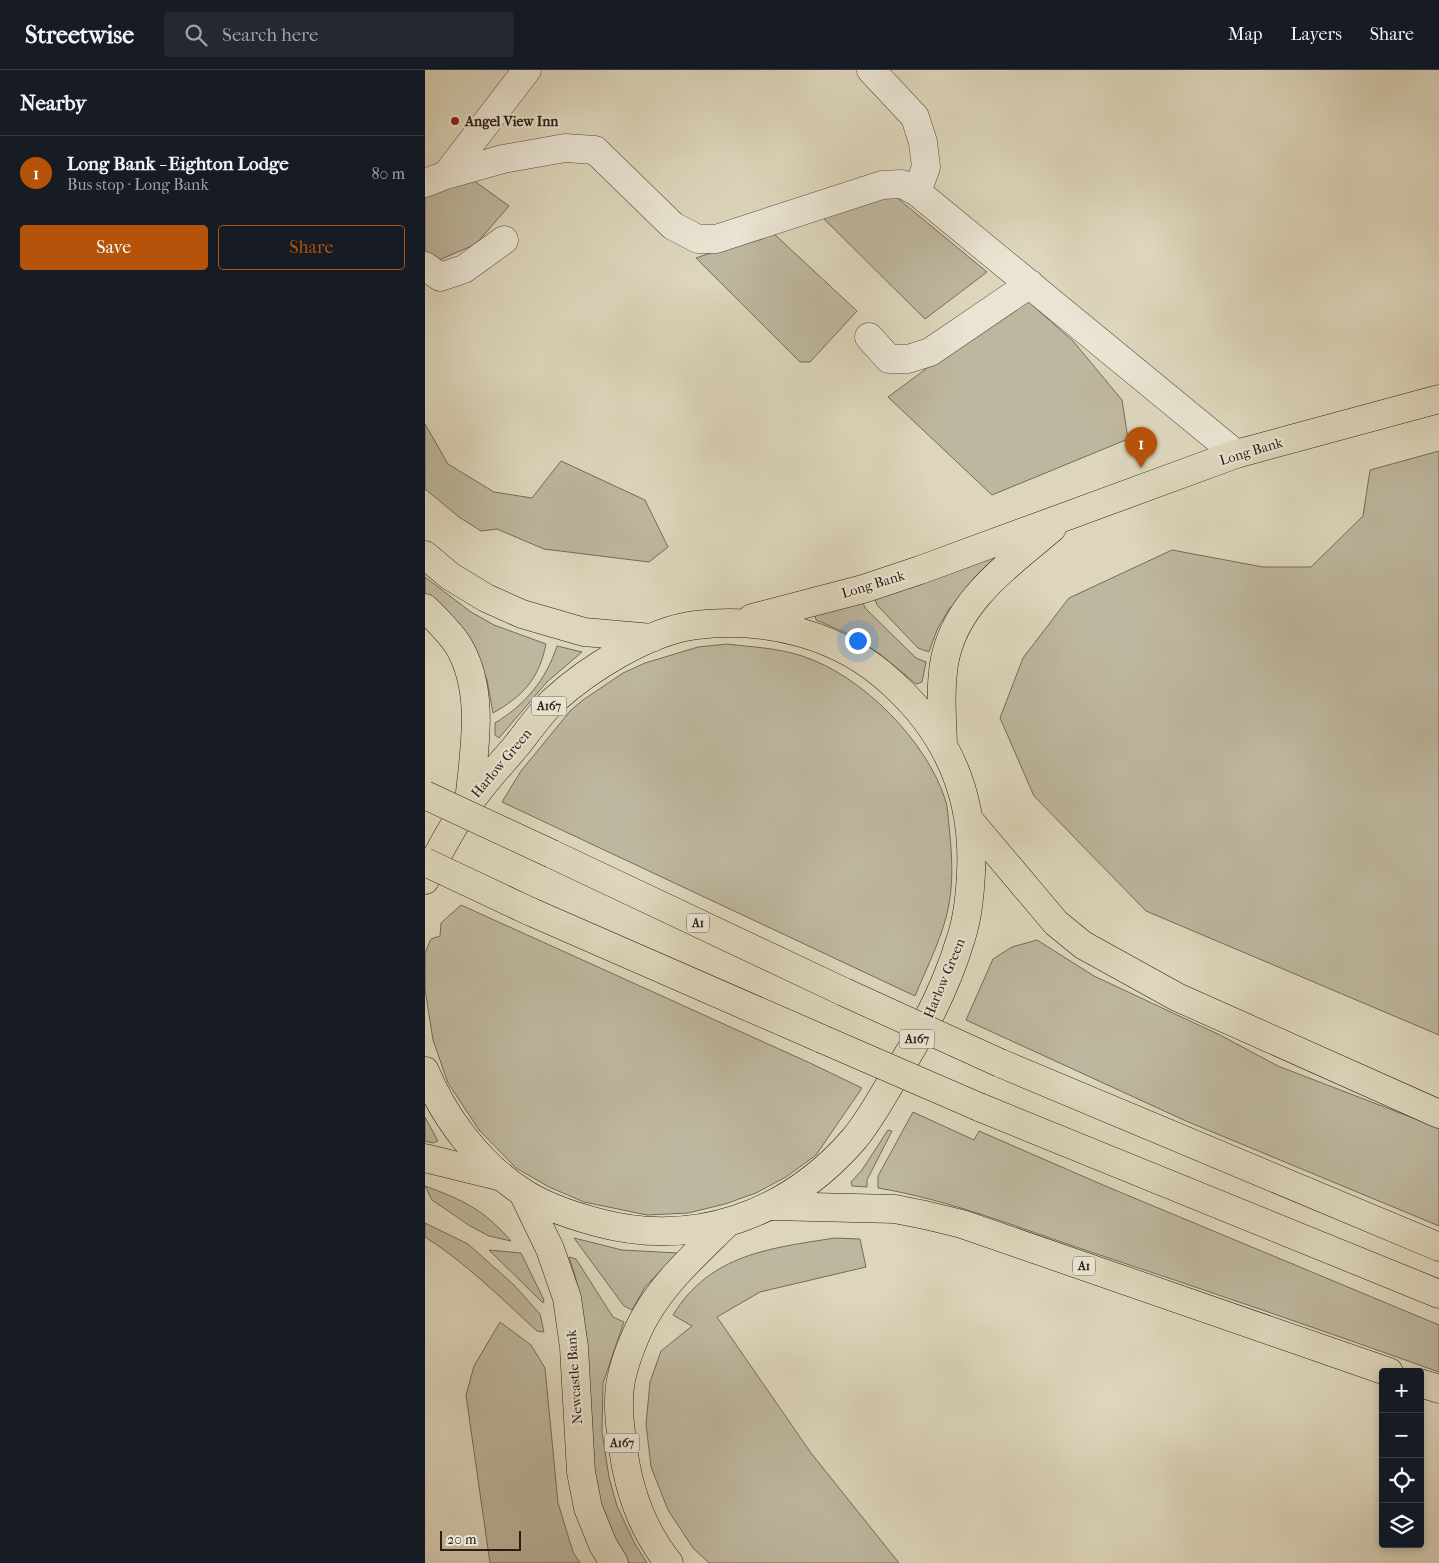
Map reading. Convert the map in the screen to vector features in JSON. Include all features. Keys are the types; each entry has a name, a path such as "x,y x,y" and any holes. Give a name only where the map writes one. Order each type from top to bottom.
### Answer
{"main road":[{"name":"Long Bank","path":"733,622 863,589 912,573 1236,454 1439,399"},
{"name":"Long Bank","path":"943,744 941,702 944,662 953,634 967,608 989,582 1066,516"},
{"name":"A167","path":"425,555 450,576 486,598 522,614 584,632 653,638"},
{"name":"A167","path":"425,608 457,644 471,676 475,723 469,802"},
{"name":"Harlow Green","path":"425,880 443,842 469,802 551,703 599,665 653,638 682,627 733,622 784,627 832,643 877,668 914,703 943,744 958,774 970,821 972,863 970,895 962,936 944,986 913,1048 857,1135 832,1163 802,1187 771,1206 726,1224 693,1230 667,1232 618,1227 579,1218 554,1208 513,1185 472,1147 446,1112 425,1071"},
{"name":"A1","path":"425,795 844,992 1000,1063 1439,1247"},
{"path":"970,821 1050,915 1083,945 1177,997 1439,1114"},
{"path":"425,862 529,911 979,1107 1439,1294"},
{"path":"425,1158 513,1185"},
{"name":"Newcastle Bank","path":"513,1185 550,1249 567,1298 574,1347 581,1472 588,1508 603,1545 614,1563"},
{"name":"A1","path":"771,1206 895,1209 944,1220 997,1236 1379,1369"},
{"name":"A167","path":"669,1563 644,1525 631,1491 625,1464 618,1411 621,1379 645,1317 654,1302 667,1284 726,1224"},
{"path":"1424,1384 1439,1389"}],"street":[{"path":"435,179 527,70"},
{"path":"871,70 915,117 923,142 926,167 917,192"},
{"path":"435,179 503,159 565,148 595,150 673,226 698,239 716,239 882,184 902,184 917,192 1236,454"},
{"path":"425,266 440,277 464,269 504,240"},
{"path":"869,337 889,359 908,359 930,352 1030,284"}],"shaded area":[{"path":"473,180 509,206 476,244 425,268 425,196"},
{"path":"876,197 896,197 987,272 925,319 819,214"},
{"path":"772,232 857,311 810,362 800,362 696,258"},
{"path":"1023,297 1073,341 1122,400 1128,439 992,495 888,397"},
{"path":"425,424 448,464 494,492 532,498 561,461 645,500 668,547 649,562 544,549 497,529 481,531 459,517 425,489"},
{"path":"1439,451 1439,1035 1146,911 1034,796 1000,718 1023,658 1069,598 1172,550 1263,567 1311,567 1363,516 1370,470"},
{"path":"1011,548 949,609 937,630 929,652 918,648 877,605 875,599"},
{"path":"425,577 471,612 494,625 546,644 534,677 521,693 504,707 493,713 487,680 479,659 425,594"},
{"path":"862,602 866,609 916,658 926,662 922,682 916,684 881,655 853,636 816,620 815,615"},
{"path":"727,644 793,653 825,665 847,678 890,714 908,734 937,779 948,811 952,873 951,889 942,931 915,996 502,802 521,771 571,710 583,700 623,673 645,663 698,647"},
{"path":"557,646 582,652 547,682 499,738 495,735 495,723 525,700 547,670"},
{"path":"461,905 862,1088 816,1155 786,1177 756,1193 725,1204 688,1213 647,1215 584,1202 549,1187 516,1168 479,1130 448,1083 433,1040 425,989 425,953 431,939 440,936 441,923"},
{"path":"1037,940 1094,976 1220,1035 1278,1066 1439,1128 1439,1226 1186,1121 966,1020 993,959 1012,947"},
{"path":"913,1112 974,1140 979,1131 1103,1185 1439,1325 1439,1372 984,1215 905,1193 878,1188 878,1176"},
{"path":"425,1117 438,1141 433,1143 425,1141"},
{"path":"888,1130 892,1131 867,1180 867,1187 852,1186 851,1182 862,1170"},
{"path":"425,1186 462,1201 482,1213 511,1241 489,1236 470,1226 432,1200"},
{"path":"425,1223 468,1244 514,1285 540,1314 544,1332 537,1331 469,1269 425,1237"},
{"path":"574,1238 622,1250 678,1253 645,1287 632,1310 624,1306"},
{"path":"835,1238 860,1239 866,1267 760,1292 717,1317 811,1453 899,1563 709,1563 693,1548 668,1510 651,1467 646,1424 650,1382 661,1351 692,1326 673,1315 688,1295 705,1279 724,1266 744,1257 765,1251"},
{"path":"489,1250 521,1253 544,1300 543,1303"},
{"path":"569,1257 576,1259 613,1317 624,1322 603,1383 602,1432 609,1477 617,1506 635,1544 647,1563 629,1563 609,1528 600,1505 590,1436 584,1320 576,1278"},
{"path":"500,1322 531,1345 545,1368 558,1503 573,1552 580,1563 490,1563 466,1395 474,1366"}],"place":[{"name":"Angel View Inn","path":"455,121"},
{"name":"Long Bank - Eighton Lodge","path":"1141,468"}]}
